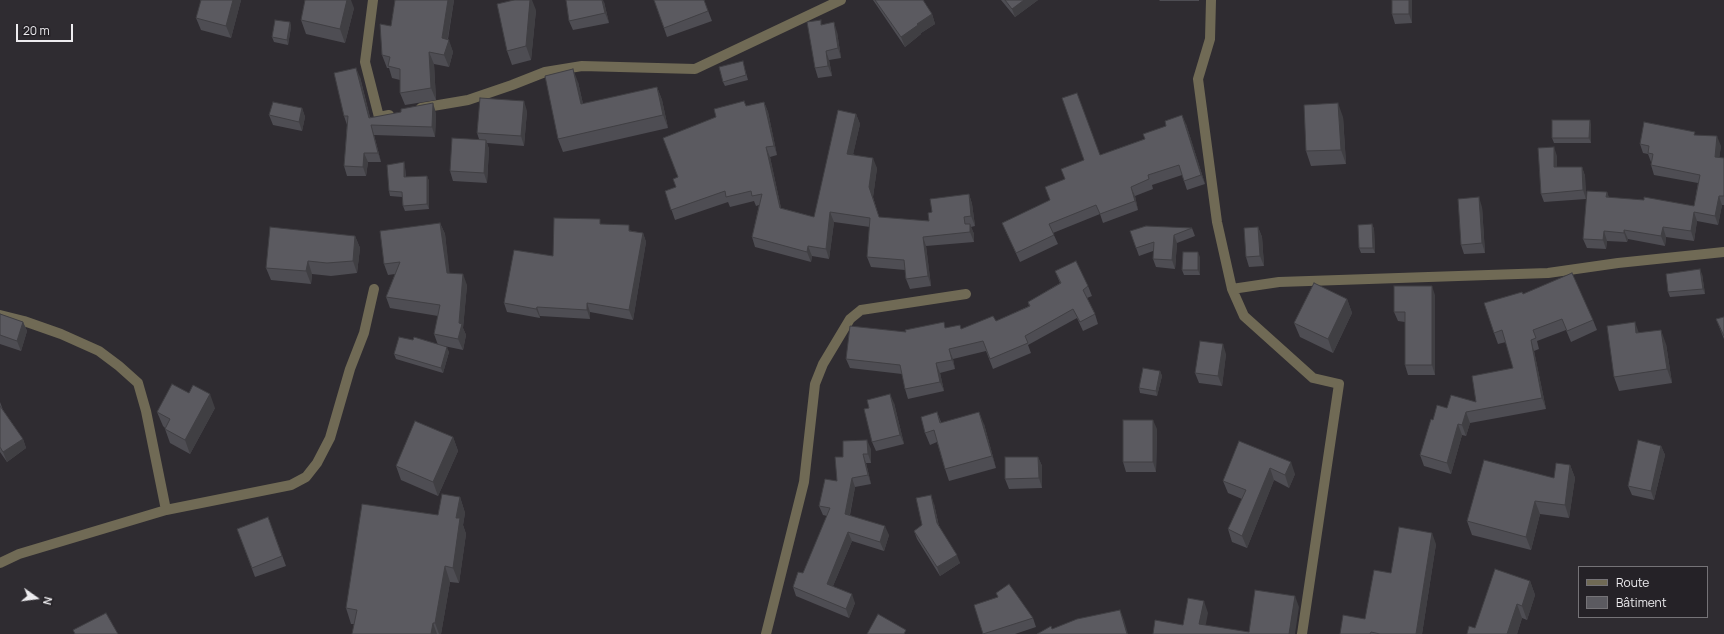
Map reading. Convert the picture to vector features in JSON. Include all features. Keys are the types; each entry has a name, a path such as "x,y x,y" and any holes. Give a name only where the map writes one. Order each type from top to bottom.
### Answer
{"street":[{"path":"373,0 365,62 379,117 468,100 512,86 545,72 582,66 695,69 841,0"},
{"path":"1211,0 1210,39 1198,79 1217,222 1232,289 1244,316 1313,378 1339,384 1302,634"},
{"path":"1232,289 1279,282 1548,273 1618,263 1724,252"},
{"path":"0,563 19,554 166,510 291,485 306,476 317,463 330,438 350,368 364,333 374,289"},
{"path":"766,634 804,482 815,384 823,364 850,318 861,310 966,294"},
{"path":"0,315 24,321 61,334 100,351 120,366 138,383 146,411 166,510"}],"building":[{"path":"201,0 233,0 226,26 196,18"},
{"path":"305,0 347,0 340,29 301,20"},
{"path":"395,0 448,0 442,38 449,40 444,55 429,52 431,88 400,93 400,69 388,66 390,57 382,55 380,24 391,26"},
{"path":"514,0 530,0 526,46 507,51 497,4"},
{"path":"566,0 602,0 605,13 569,21"},
{"path":"654,0 704,0 708,11 664,28"},
{"path":"875,0 923,0 932,14 901,37"},
{"path":"1005,0 1024,0 1012,9"},
{"path":"1392,0 1409,0 1409,14 1392,14"},
{"path":"275,20 290,22 287,40 272,37"},
{"path":"821,20 821,25 834,22 838,48 826,51 828,66 815,68 807,22"},
{"path":"743,61 746,75 723,82 719,67"},
{"path":"356,68 369,118 401,112 401,109 433,103 432,127 371,125 378,153 364,153 363,167 344,166 348,116 344,116 334,73"},
{"path":"573,69 581,104 657,87 663,115 558,139 545,76"},
{"path":"1077,93 1100,155 1145,139 1143,134 1166,126 1165,121 1182,115 1201,175 1184,181 1179,165 1148,175 1149,179 1131,187 1135,201 1100,214 1096,205 1049,224 1054,235 1016,253 1002,223 1050,200 1045,187 1065,179 1061,169 1084,160 1062,98"},
{"path":"480,98 524,101 521,136 477,133"},
{"path":"744,101 746,106 764,102 774,146 766,147 780,208 814,217 838,110 856,114 847,154 873,158 869,187 879,217 929,221 928,213 932,212 930,199 969,194 971,216 964,217 965,224 970,224 970,232 923,237 928,276 906,279 904,260 867,257 870,218 830,212 826,249 808,246 807,252 752,237 762,194 752,196 751,191 726,197 725,191 671,210 665,191 676,187 673,179 678,177 663,138 716,117 714,109"},
{"path":"273,102 302,108 299,122 269,115"},
{"path":"1338,103 1341,150 1306,151 1304,105"},
{"path":"1552,120 1590,120 1589,138 1552,138"},
{"path":"1644,122 1695,132 1694,135 1717,136 1715,157 1724,158 1724,196 1719,196 1715,216 1694,212 1691,231 1663,227 1661,236 1624,230 1624,233 1604,231 1603,240 1583,239 1587,191 1607,192 1606,197 1644,200 1644,197 1694,206 1700,175 1651,165 1653,154 1648,153 1649,146 1640,144"},
{"path":"452,138 486,140 484,173 450,171"},
{"path":"1554,147 1554,167 1582,167 1583,190 1541,194 1538,148"},
{"path":"404,162 404,177 427,176 427,204 403,206 402,192 389,191 387,165"},
{"path":"1479,197 1482,243 1461,245 1458,199"},
{"path":"554,218 600,219 600,224 629,225 629,231 643,233 629,310 587,303 587,310 537,307 536,309 504,303 514,250 553,256"},
{"path":"440,223 447,273 463,274 459,323 462,324 458,339 434,334 440,305 386,297 400,262 384,264 380,231"},
{"path":"1372,224 1373,248 1359,248 1358,225"},
{"path":"1146,226 1192,228 1174,235 1172,260 1153,259 1154,242 1136,248 1130,231"},
{"path":"270,227 355,236 353,261 327,263 308,261 306,271 266,268"},
{"path":"1258,227 1260,256 1246,257 1244,228"},
{"path":"1183,252 1198,252 1198,270 1182,270"},
{"path":"1076,261 1088,286 1083,290 1095,314 1080,322 1073,309 1025,336 1028,343 990,359 983,341 949,349 952,360 936,363 940,382 905,389 900,365 846,359 850,326 906,332 905,330 944,322 945,328 960,325 961,329 993,316 996,321 1030,306 1028,302 1061,283 1055,271"},
{"path":"1700,269 1703,289 1668,292 1666,274"},
{"path":"1572,273 1593,320 1567,331 1562,319 1533,330 1536,338 1531,340 1542,398 1466,412 1462,425 1458,424 1447,463 1420,455 1437,405 1447,408 1451,395 1476,402 1472,376 1513,368 1502,330 1494,333 1484,303 1522,292 1523,294"},
{"path":"1314,283 1347,299 1328,339 1294,323"},
{"path":"1394,286 1432,286 1432,365 1405,365 1405,312 1394,312"},
{"path":"0,314 23,322 17,341 0,335"},
{"path":"1724,317 1724,336 1716,319"},
{"path":"1635,322 1636,333 1661,330 1667,369 1614,377 1607,326"},
{"path":"399,337 413,340 414,337 447,347 441,368 394,354"},
{"path":"1200,341 1223,344 1218,376 1195,373"},
{"path":"1143,368 1160,371 1156,391 1139,388"},
{"path":"172,384 189,393 193,385 210,394 185,440 165,429 170,419 157,412"},
{"path":"890,394 900,435 872,442 864,409 869,408 867,400"},
{"path":"0,406 23,439 3,452 0,447"},
{"path":"937,412 940,423 979,412 992,456 945,469 934,430 925,433 921,417"},
{"path":"1123,420 1153,420 1153,462 1123,462"},
{"path":"415,421 453,437 433,482 396,466"},
{"path":"867,440 868,454 863,454 868,475 852,478 845,514 885,526 880,542 848,532 827,584 852,594 846,609 793,587 798,572 803,573 830,508 819,506 825,479 837,481 835,457 843,457 843,441"},
{"path":"1638,440 1661,446 1651,491 1628,486"},
{"path":"1239,441 1291,462 1285,475 1270,468 1242,536 1228,529 1246,490 1223,481"},
{"path":"1005,457 1038,457 1039,478 1005,479"},
{"path":"1484,460 1554,478 1556,463 1570,465 1565,505 1535,501 1526,537 1467,521"},
{"path":"442,494 460,497 456,518 460,518 453,568 445,566 435,623 433,623 431,634 352,634 357,610 346,608 362,504 438,515"},
{"path":"931,495 937,523 957,555 937,567 914,531 922,525 916,498"},
{"path":"268,517 282,556 252,568 237,529"},
{"path":"1399,527 1432,533 1416,634 1380,634 1371,632 1370,634 1340,634 1343,615 1365,619 1374,570 1391,573"},
{"path":"1495,569 1530,581 1522,606 1517,604 1507,634 1467,634 1469,626 1475,628"},
{"path":"1009,584 1033,618 983,634 974,605 998,597 996,593"},
{"path":"1255,590 1295,596 1289,634 1153,634 1155,620 1183,625 1188,598 1204,601 1199,624 1249,632"},
{"path":"1120,610 1127,634 1037,634 1051,626 1052,629 1077,619"},
{"path":"106,613 118,634 75,634 73,630"},
{"path":"878,614 906,630 904,634 867,634"}]}
